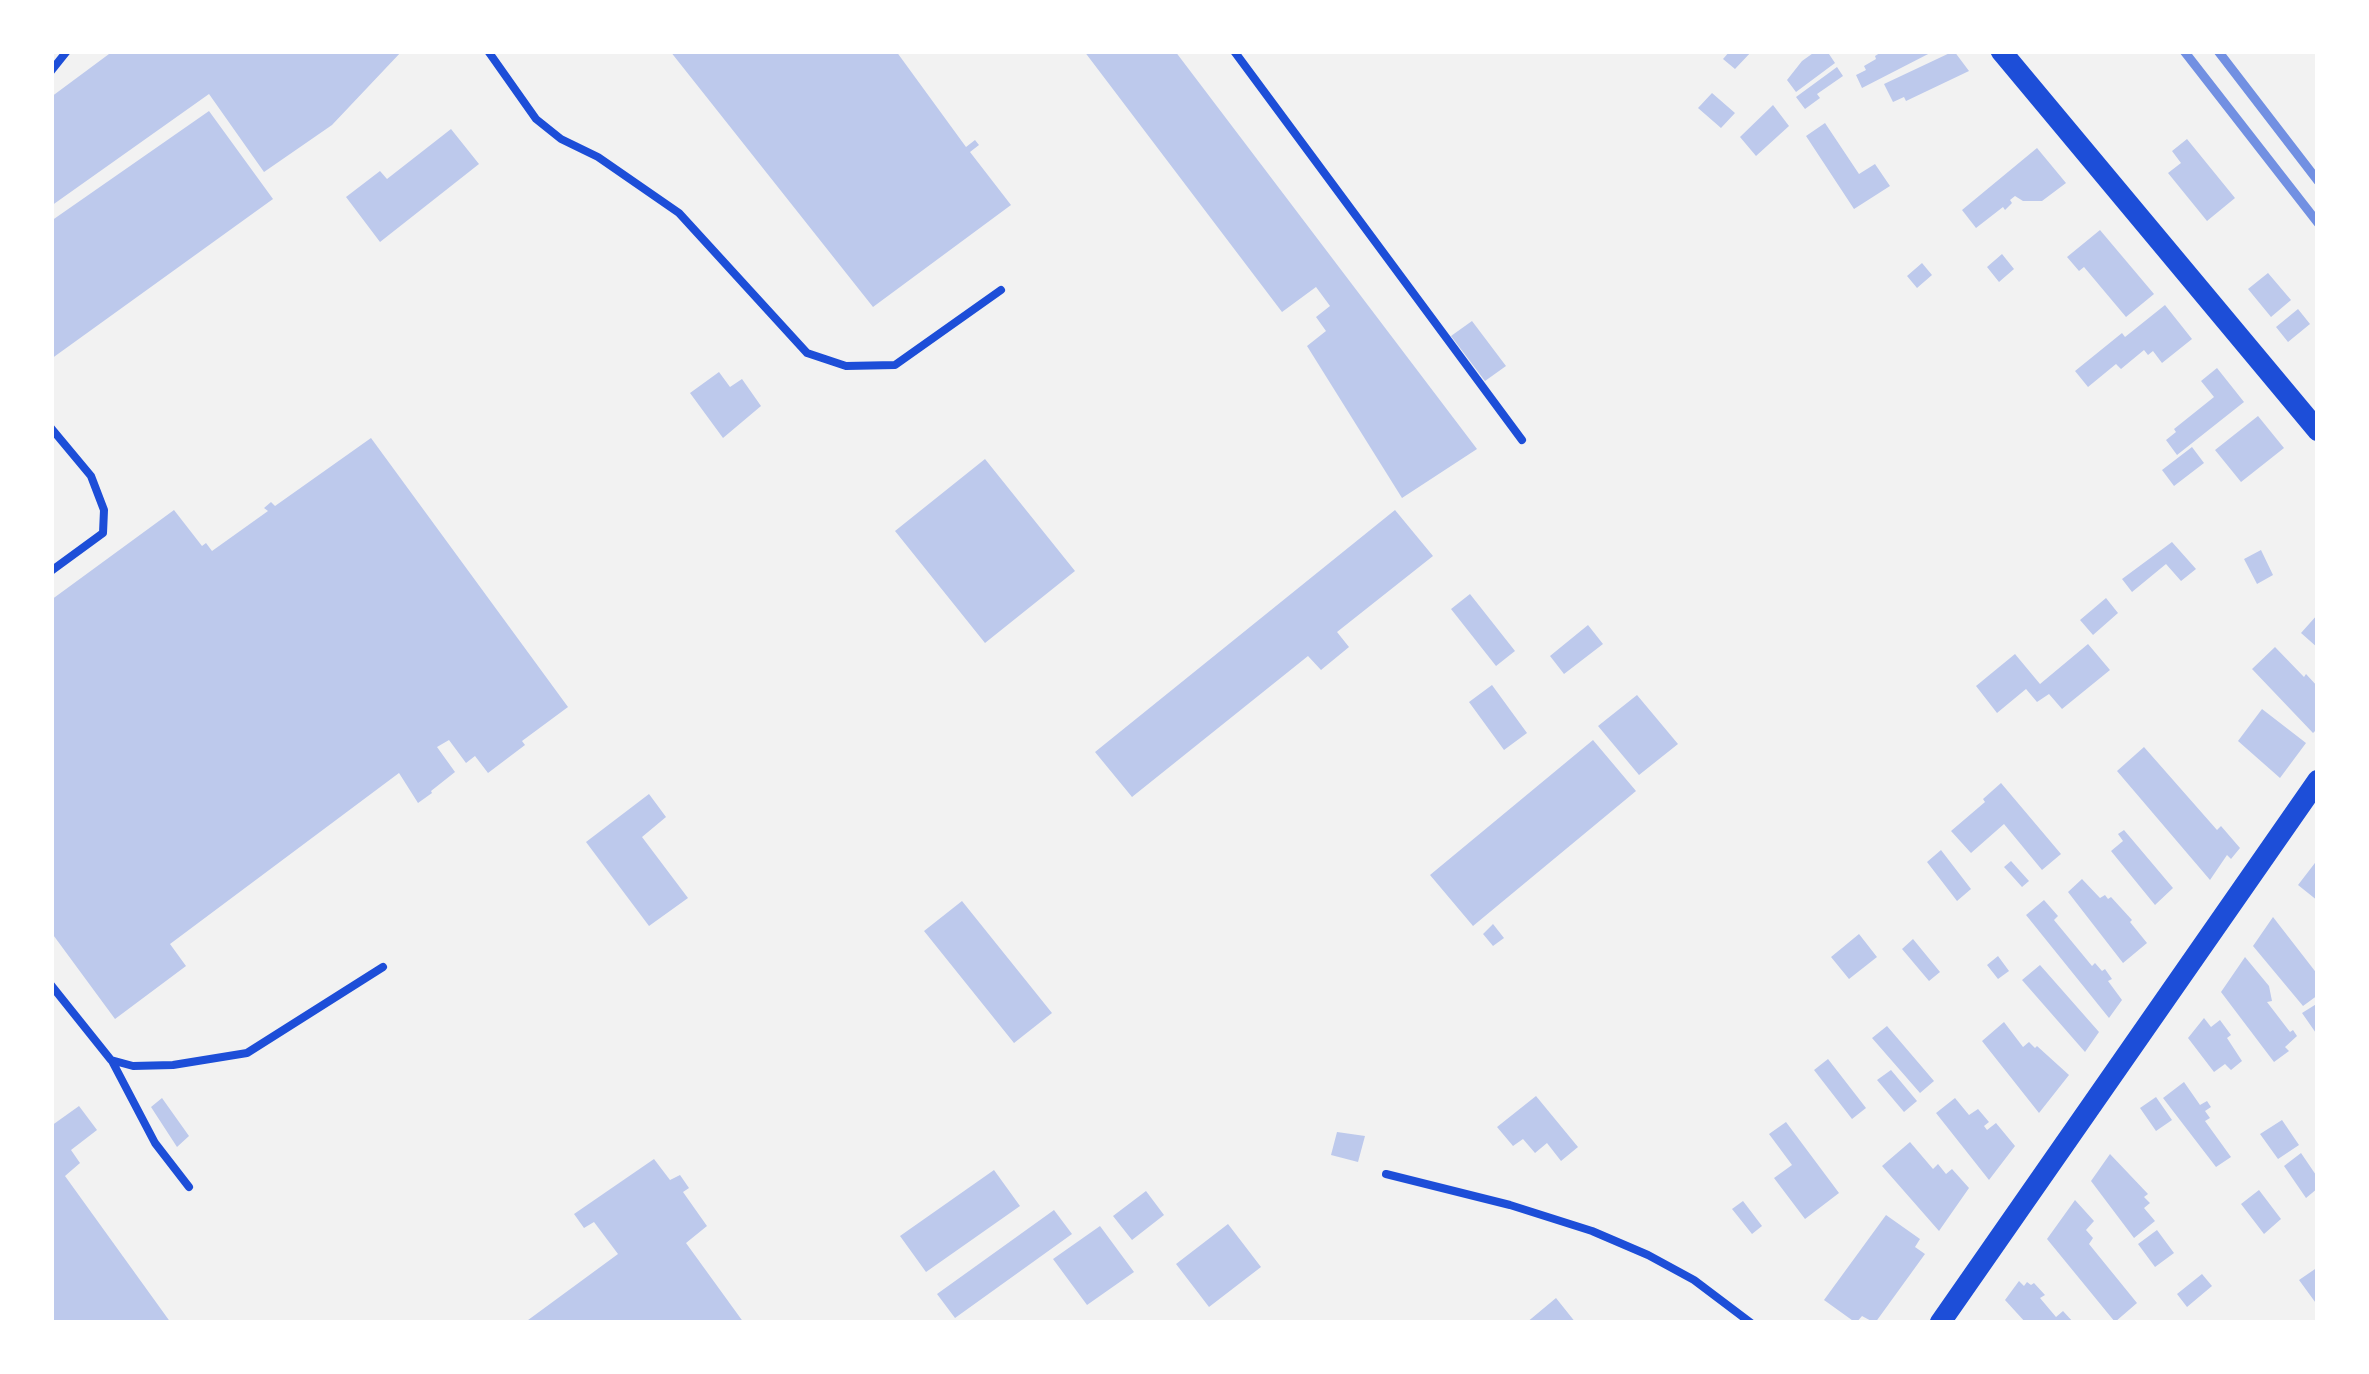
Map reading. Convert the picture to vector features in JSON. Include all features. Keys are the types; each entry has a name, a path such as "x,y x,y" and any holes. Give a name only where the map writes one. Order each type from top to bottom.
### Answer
{"street":[{"path":"2001,51 2318,431"},
{"path":"1940,1323 2318,780"}],"lane":[{"path":"51,71 67,51"},
{"path":"488,51 536,119 679,213 807,353 846,366 895,365 1001,290"},
{"path":"1234,51 1522,440"},
{"path":"51,428 92,476 104,510 103,532 51,571"},
{"path":"111,1060 133,1066 172,1065 247,1052 383,967"},
{"path":"51,985 111,1060 155,1143 189,1187"},
{"path":"1386,1174 1592,1231 1694,1280 1751,1323"}],"building":[{"path":"107,51 402,51 332,125 264,172 209,94 51,206 51,97"},
{"path":"670,51 896,51 966,147 975,140 979,145 970,152 1011,205 873,307"},
{"path":"1084,51 1175,51 1477,449 1402,498 1307,346 1326,331 1316,317 1330,306 1316,287 1282,312"},
{"path":"1730,51 1752,51 1735,69 1723,59"},
{"path":"1816,51 1827,51 1835,63 1796,92 1787,80"},
{"path":"1883,51 1934,51 1862,88 1856,75"},
{"path":"1954,51 1969,71 1906,101 1904,97 1893,102 1884,84"},
{"path":"1837,67 1843,76 1805,109 1796,97"},
{"path":"1712,93 1735,113 1721,128 1698,108"},
{"path":"1773,105 1789,126 1756,156 1740,137"},
{"path":"209,111 273,199 51,359 51,221"},
{"path":"1825,123 1859,174 1875,164 1890,186 1854,209 1806,136"},
{"path":"451,129 479,164 380,242 346,197 380,171 387,179"},
{"path":"2187,139 2235,198 2207,221 2168,173 2181,163 2172,151"},
{"path":"2037,148 2066,183 2042,201 2015,196 2005,210 2003,207 1976,228 1962,210"},
{"path":"2100,230 2154,294 2126,317 2084,267 2079,271 2067,257"},
{"path":"2002,254 2014,269 1999,282 1987,267"},
{"path":"1922,263 1932,275 1917,288 1907,276"},
{"path":"2268,273 2291,300 2271,317 2248,289"},
{"path":"2165,305 2192,339 2162,363 2153,351 2148,355 2144,350 2121,369 2116,364 2088,387 2075,371"},
{"path":"2298,309 2310,324 2288,342 2276,327"},
{"path":"1472,321 1506,366 1485,381 1451,336"},
{"path":"2217,368 2244,402 2177,455 2166,440 2214,397 2201,381"},
{"path":"719,372 730,387 742,379 761,406 723,438 690,393"},
{"path":"2258,416 2284,448 2241,482 2215,450"},
{"path":"371,438 568,707 488,773 475,756 466,763 449,740 437,747 455,772 418,803 399,773 170,944 186,966 115,1019 51,932 51,600 174,510 202,546 206,543 212,551 268,511 264,508 271,502 275,506"},
{"path":"2192,447 2204,463 2174,486 2162,470"},
{"path":"985,459 1075,571 985,643 895,531"},
{"path":"1395,510 1433,556 1337,632 1349,647 1321,670 1308,656 1132,797 1095,752"},
{"path":"2172,542 2196,569 2181,581 2166,564 2132,592 2122,579"},
{"path":"2261,550 2273,575 2257,584 2244,559"},
{"path":"1470,594 1515,651 1496,666 1451,609"},
{"path":"2106,598 2118,613 2093,635 2080,620"},
{"path":"2318,614 2318,648 2301,633"},
{"path":"1588,625 1603,644 1564,674 1550,656"},
{"path":"2088,644 2110,670 2062,709 2049,694 2037,702 2026,689 1997,713 1976,686 2015,654 2040,684"},
{"path":"2275,647 2318,687 2318,728 2313,733 2252,669"},
{"path":"1492,685 1527,733 1504,750 1469,702"},
{"path":"1637,695 1678,744 1639,775 1598,726"},
{"path":"2262,709 2306,743 2280,778 2238,741"},
{"path":"1593,740 1636,791 1473,926 1430,875"},
{"path":"2144,747 2217,830 2221,826 2240,848 2231,859 2227,855 2210,880 2117,771"},
{"path":"2001,783 2061,854 2042,870 2004,824 1971,853 1951,831"},
{"path":"649,794 666,817 642,837 688,898 649,926 586,842"},
{"path":"2124,830 2173,888 2155,905 2111,851 2123,841 2118,834"},
{"path":"1941,850 1971,889 1957,901 1927,862"},
{"path":"2318,859 2318,901 2298,885"},
{"path":"2011,861 2029,881 2022,887 2004,867"},
{"path":"2082,879 2100,898 2111,897 2147,943 2123,963 2068,892"},
{"path":"2044,900 2058,916 2054,920 2092,966 2105,969 2112,979 2108,981 2122,1000 2109,1018 2026,915"},
{"path":"962,901 1052,1013 1014,1043 924,931"},
{"path":"2273,917 2318,975 2318,995 2303,1006 2253,946"},
{"path":"1493,924 1504,938 1493,946 1483,934"},
{"path":"1859,934 1877,957 1849,979 1831,957"},
{"path":"1913,939 1940,972 1929,981 1902,949"},
{"path":"1998,956 2009,971 1998,979 1987,965"},
{"path":"2245,957 2269,986 2272,1001 2267,1002 2297,1036 2285,1047 2289,1051 2274,1062 2221,992"},
{"path":"2040,965 2099,1032 2085,1052 2022,980"},
{"path":"2318,1003 2318,1036 2302,1013"},
{"path":"2204,1018 2211,1027 2220,1020 2231,1035 2227,1038 2242,1061 2231,1070 2225,1064 2214,1072 2188,1038"},
{"path":"2004,1022 2023,1047 2029,1042 2037,1046 2069,1075 2039,1113 1982,1041"},
{"path":"1887,1026 1934,1081 1920,1093 1872,1038"},
{"path":"1828,1059 1866,1108 1852,1119 1814,1070"},
{"path":"1891,1070 1917,1101 1904,1112 1877,1080"},
{"path":"2184,1082 2200,1105 2207,1101 2211,1107 2205,1111 2210,1118 2205,1121 2231,1157 2216,1167 2163,1098"},
{"path":"1536,1096 1578,1147 1561,1161 1547,1143 1535,1153 1523,1139 1513,1146 1497,1127"},
{"path":"2156,1097 2172,1120 2156,1131 2140,1108"},
{"path":"162,1098 189,1136 177,1147 151,1107"},
{"path":"1955,1098 1969,1115 1978,1109 1989,1122 1984,1126 1987,1130 1996,1123 2015,1146 1989,1180 1936,1113"},
{"path":"79,1106 97,1130 71,1150 80,1163 65,1176 171,1323 51,1323 51,1126"},
{"path":"2282,1120 2299,1145 2278,1159 2260,1134"},
{"path":"1786,1122 1839,1193 1805,1219 1774,1178 1792,1165 1769,1134"},
{"path":"1337,1132 1365,1136 1358,1162 1331,1155"},
{"path":"1910,1142 1933,1169 1938,1164 1946,1174 1952,1169 1969,1188 1939,1231 1882,1166"},
{"path":"2301,1153 2318,1178 2318,1188 2306,1198 2284,1166"},
{"path":"2110,1154 2148,1194 2144,1197 2150,1203 2144,1208 2155,1221 2134,1238 2091,1181"},
{"path":"654,1159 670,1180 680,1175 689,1188 683,1192 707,1226 686,1243 744,1323 524,1323 618,1254 594,1222 584,1228 574,1214"},
{"path":"994,1170 1020,1206 926,1272 900,1236"},
{"path":"2259,1190 2281,1219 2264,1234 2241,1204"},
{"path":"1146,1191 1164,1215 1132,1240 1113,1216"},
{"path":"2075,1200 2094,1221 2086,1230 2093,1238 2089,1244 2137,1303 2115,1322 2047,1239"},
{"path":"1743,1201 1762,1226 1752,1234 1732,1209"},
{"path":"1054,1210 1072,1234 955,1318 937,1294"},
{"path":"1886,1215 1920,1239 1915,1247 1925,1254 1875,1323 1862,1316 1856,1323 1824,1300"},
{"path":"1228,1224 1261,1267 1209,1307 1176,1264"},
{"path":"1100,1226 1134,1272 1087,1305 1053,1259"},
{"path":"2157,1230 2174,1253 2155,1267 2138,1244"},
{"path":"2318,1267 2318,1306 2299,1280"},
{"path":"2202,1274 2212,1286 2187,1307 2177,1294"},
{"path":"2019,1281 2024,1286 2034,1283 2056,1317 2063,1311 2074,1323 2026,1323 2005,1300"},
{"path":"1556,1298 1576,1323 1526,1323"}],"railway":[{"path":"2184,51 2318,223"},
{"path":"2218,51 2318,181"}]}
